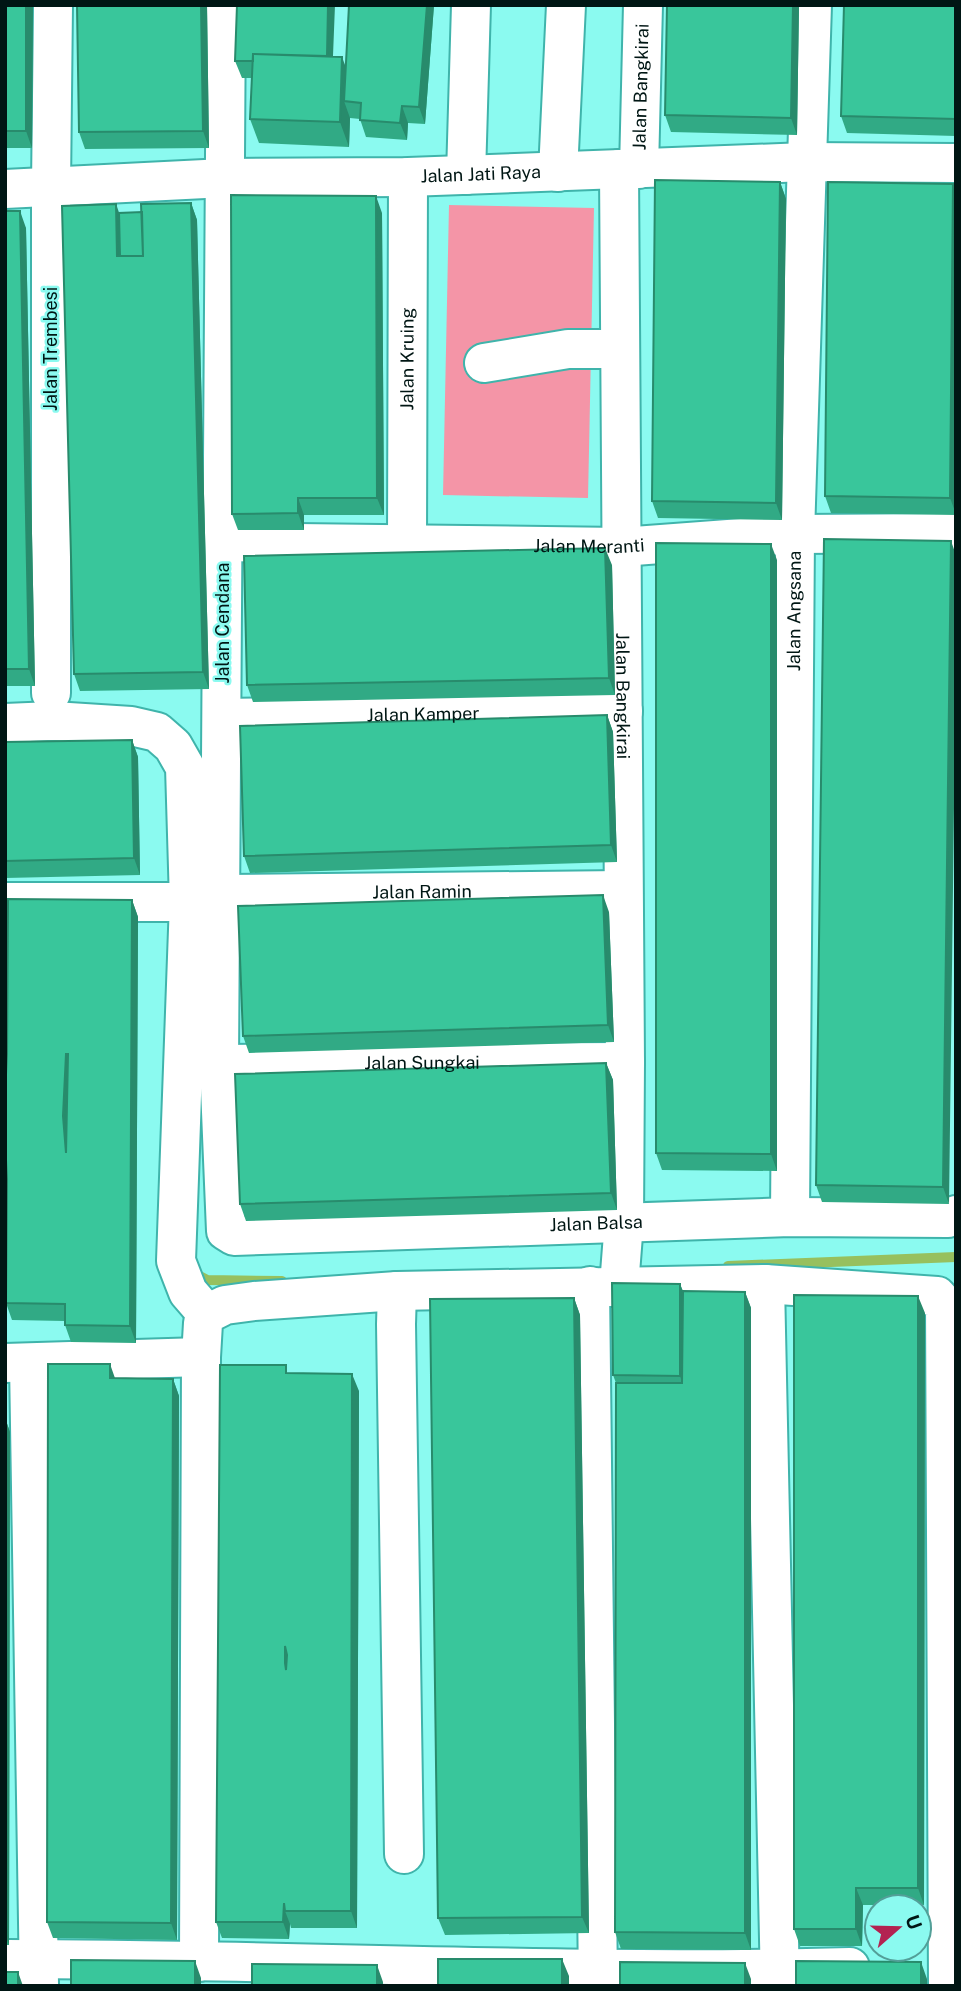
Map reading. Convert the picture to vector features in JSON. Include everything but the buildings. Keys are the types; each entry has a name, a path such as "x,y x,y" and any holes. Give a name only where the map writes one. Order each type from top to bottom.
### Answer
{"street":[{"name":"Jalan Trembesi","path":"51,693 53,5"},
{"name":"Jalan Cendana","path":"226,5 222,718 205,898 219,1064 224,1225 226,1231 234,1236"},
{"path":"467,175 471,5"},
{"path":"558,172 566,5"},
{"name":"Jalan Bangkirai","path":"598,1977 610,1282 623,1228 625,1062 620,349 629,169 643,5"},
{"name":"Jalan Angsana","path":"789,1217 795,534 812,5"},
{"name":"Jalan Jati Raya","path":"5,188 225,178 408,177 806,162 956,163"},
{"name":"Jalan Kruing","path":"407,543 408,177"},
{"path":"484,363 568,349 620,349"},
{"name":"Jalan Meranti","path":"223,542 621,547 795,534 956,533"},
{"name":"Jalan Kamper","path":"222,718 623,711"},
{"path":"5,723 53,721 131,726 157,732 173,746 185,767 205,898 176,1261 188,1292 207,1314"},
{"name":"Jalan Ramin","path":"5,902 623,890"},
{"name":"Jalan Sungkai","path":"219,1064 625,1062"},
{"name":"Jalan Balsa","path":"234,1236 623,1228 789,1217 948,1218 956,1215"},
{"path":"220,1970 201,1357 203,1323 207,1314 225,1305 254,1301 397,1291 610,1282 765,1284 937,1296 945,1305 943,1969"},
{"path":"765,1284 780,1977"},
{"path":"397,1291 404,1854"},
{"path":"201,1357 17,1363 28,1968 409,1976 780,1977 878,1966"}],"shaded area":[{"path":"449,205 594,208 588,498 443,495"}],"waterway":[{"path":"728,1266 956,1257"},
{"path":"192,1272 207,1280 282,1281"}]}
